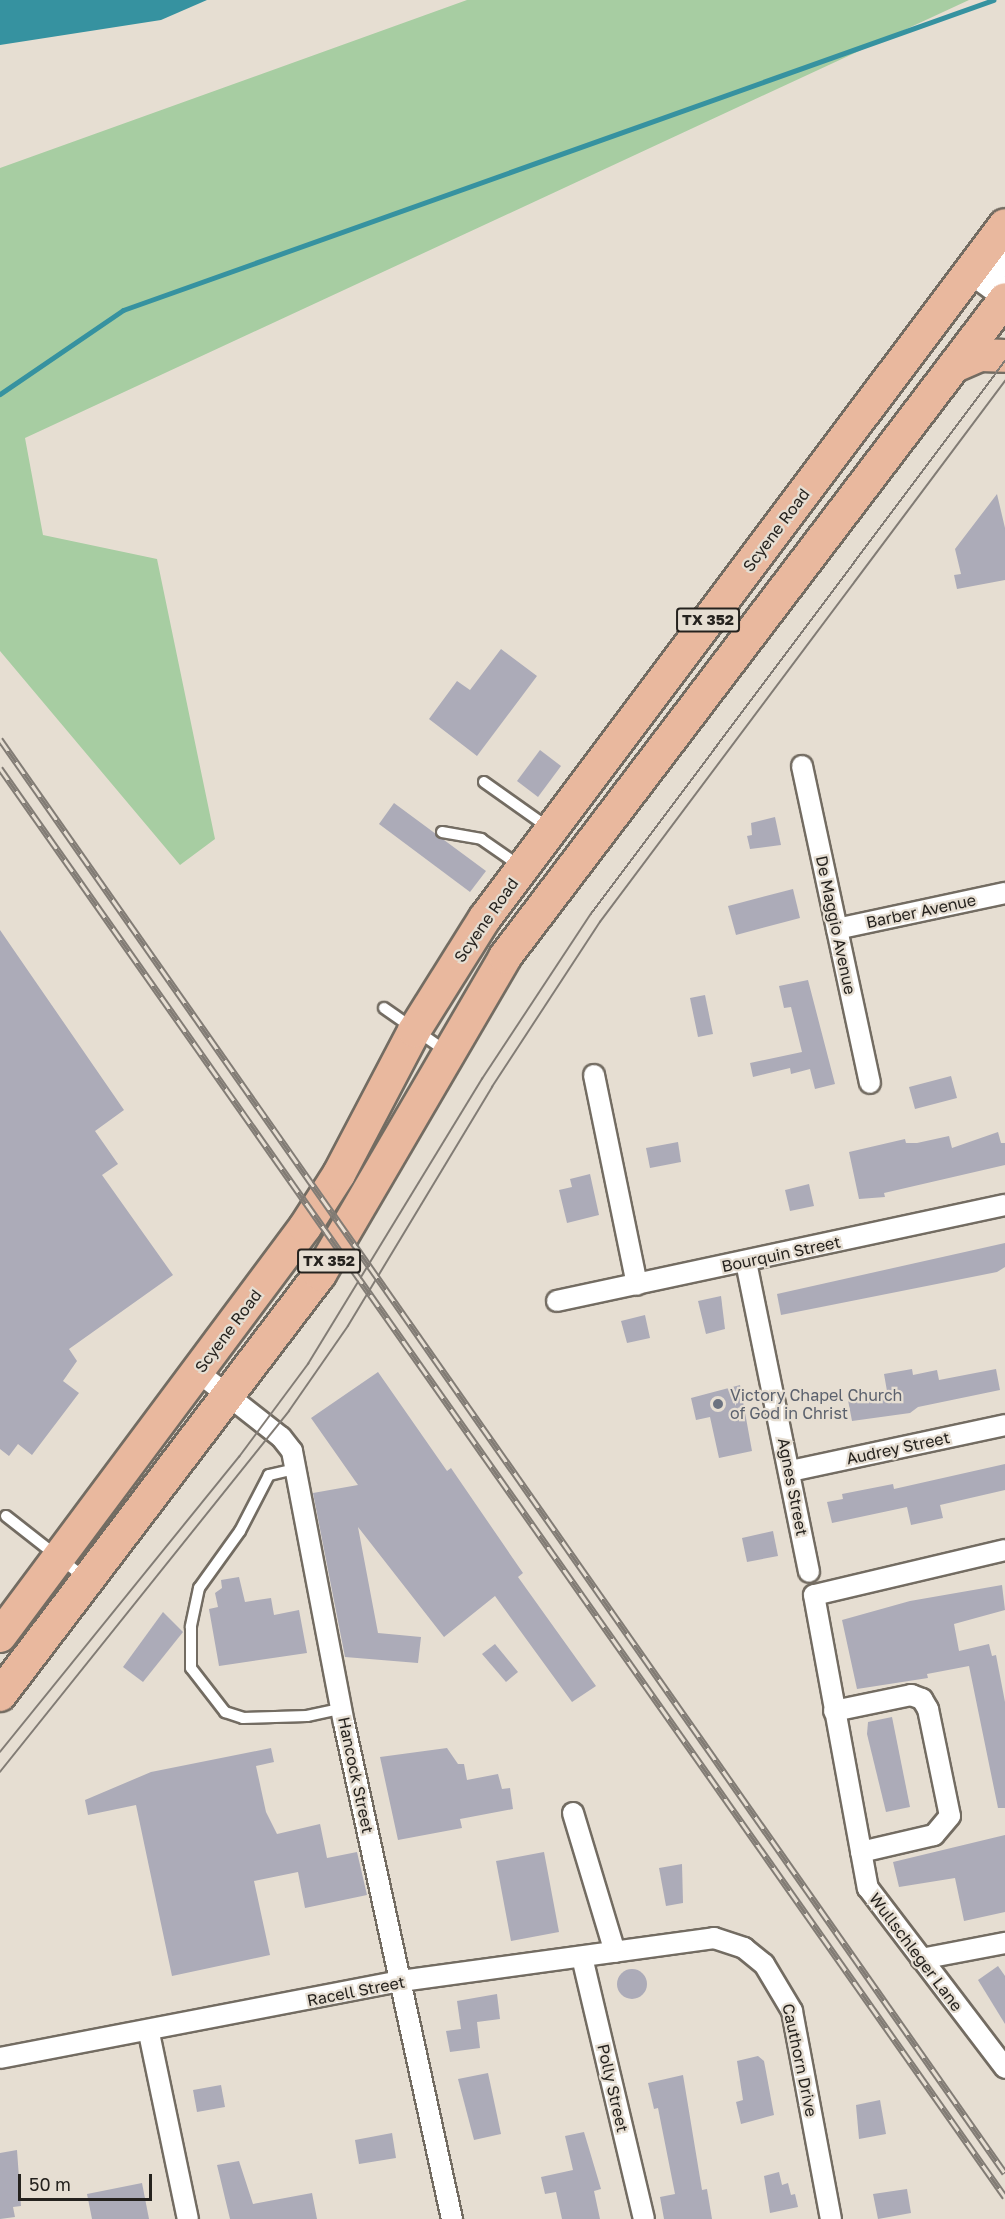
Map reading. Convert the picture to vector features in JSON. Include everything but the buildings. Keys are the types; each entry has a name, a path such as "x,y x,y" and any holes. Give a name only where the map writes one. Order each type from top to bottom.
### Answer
{"main road":[{"name":"Scyene Road","path":"0,1636 198,1372 339,1174 414,1032 537,849 988,261 1005,225"},
{"name":"TX 352","path":"0,1695 90,1582 231,1396 342,1240 447,1053 505,957 955,366 1005,297"},
{"path":"955,366 980,354 1005,356"},
{"path":"537,849 569,873"}],"street":[{"path":"988,261 1005,297"},
{"name":"De Maggio Avenue","path":"802,766 870,1083"},
{"name":"Barber Avenue","path":"837,929 1005,893"},
{"path":"594,1075 637,1285"},
{"name":"Bourquin Street","path":"557,1301 1005,1205"},
{"name":"Agnes Street","path":"746,1262 791,1471 809,1572"},
{"name":"Hancock Street","path":"198,1372 281,1437 292,1451 341,1709 452,2219"},
{"name":"Audrey Street","path":"791,1471 1005,1425"},
{"path":"861,1852 934,1835 950,1816 928,1709 922,1699 911,1695 834,1711 814,1595 1005,1550"},
{"name":"Wullschleger Lane","path":"834,1711 868,1888 1005,2068"},
{"path":"573,1813 615,1952"},
{"name":"Racell Street","path":"0,2058 148,2033 401,1981 582,1958 714,1938"},
{"name":"Cauthorn Drive","path":"714,1938 744,1948 764,1964 792,2011 831,2219"},
{"path":"921,1959 1005,1943"},
{"name":"Polly Street","path":"582,1958 644,2219"},
{"path":"148,2033 188,2219"}],"lane":[{"path":"484,782 537,849"},
{"path":"442,832 537,849"},
{"path":"384,1008 414,1032 447,1053"},
{"path":"295,1469 268,1475 240,1531 199,1588 191,1627 191,1668 225,1712 243,1718 307,1716 341,1709"},
{"path":"6,1516 90,1582"}],"green space":[{"path":"467,0 969,0 25,438 43,535 157,559 215,839 180,865 0,651 0,168"}],"water":[{"path":"0,0 207,0 161,20 0,45"}],"waterway":[{"path":"0,394 123,310 993,0"}],"tram line":[{"path":"0,1752 239,1457 308,1364 482,1079 591,914 1005,361"},
{"path":"0,1772 289,1411 348,1326 492,1087 600,922 1005,381"}],"railway":[{"path":"0,739 1005,2173"},
{"path":"0,768 1005,2197"}],"place":[{"name":"Victory Chapel Church of God in Christ","path":"718,1404"}]}
